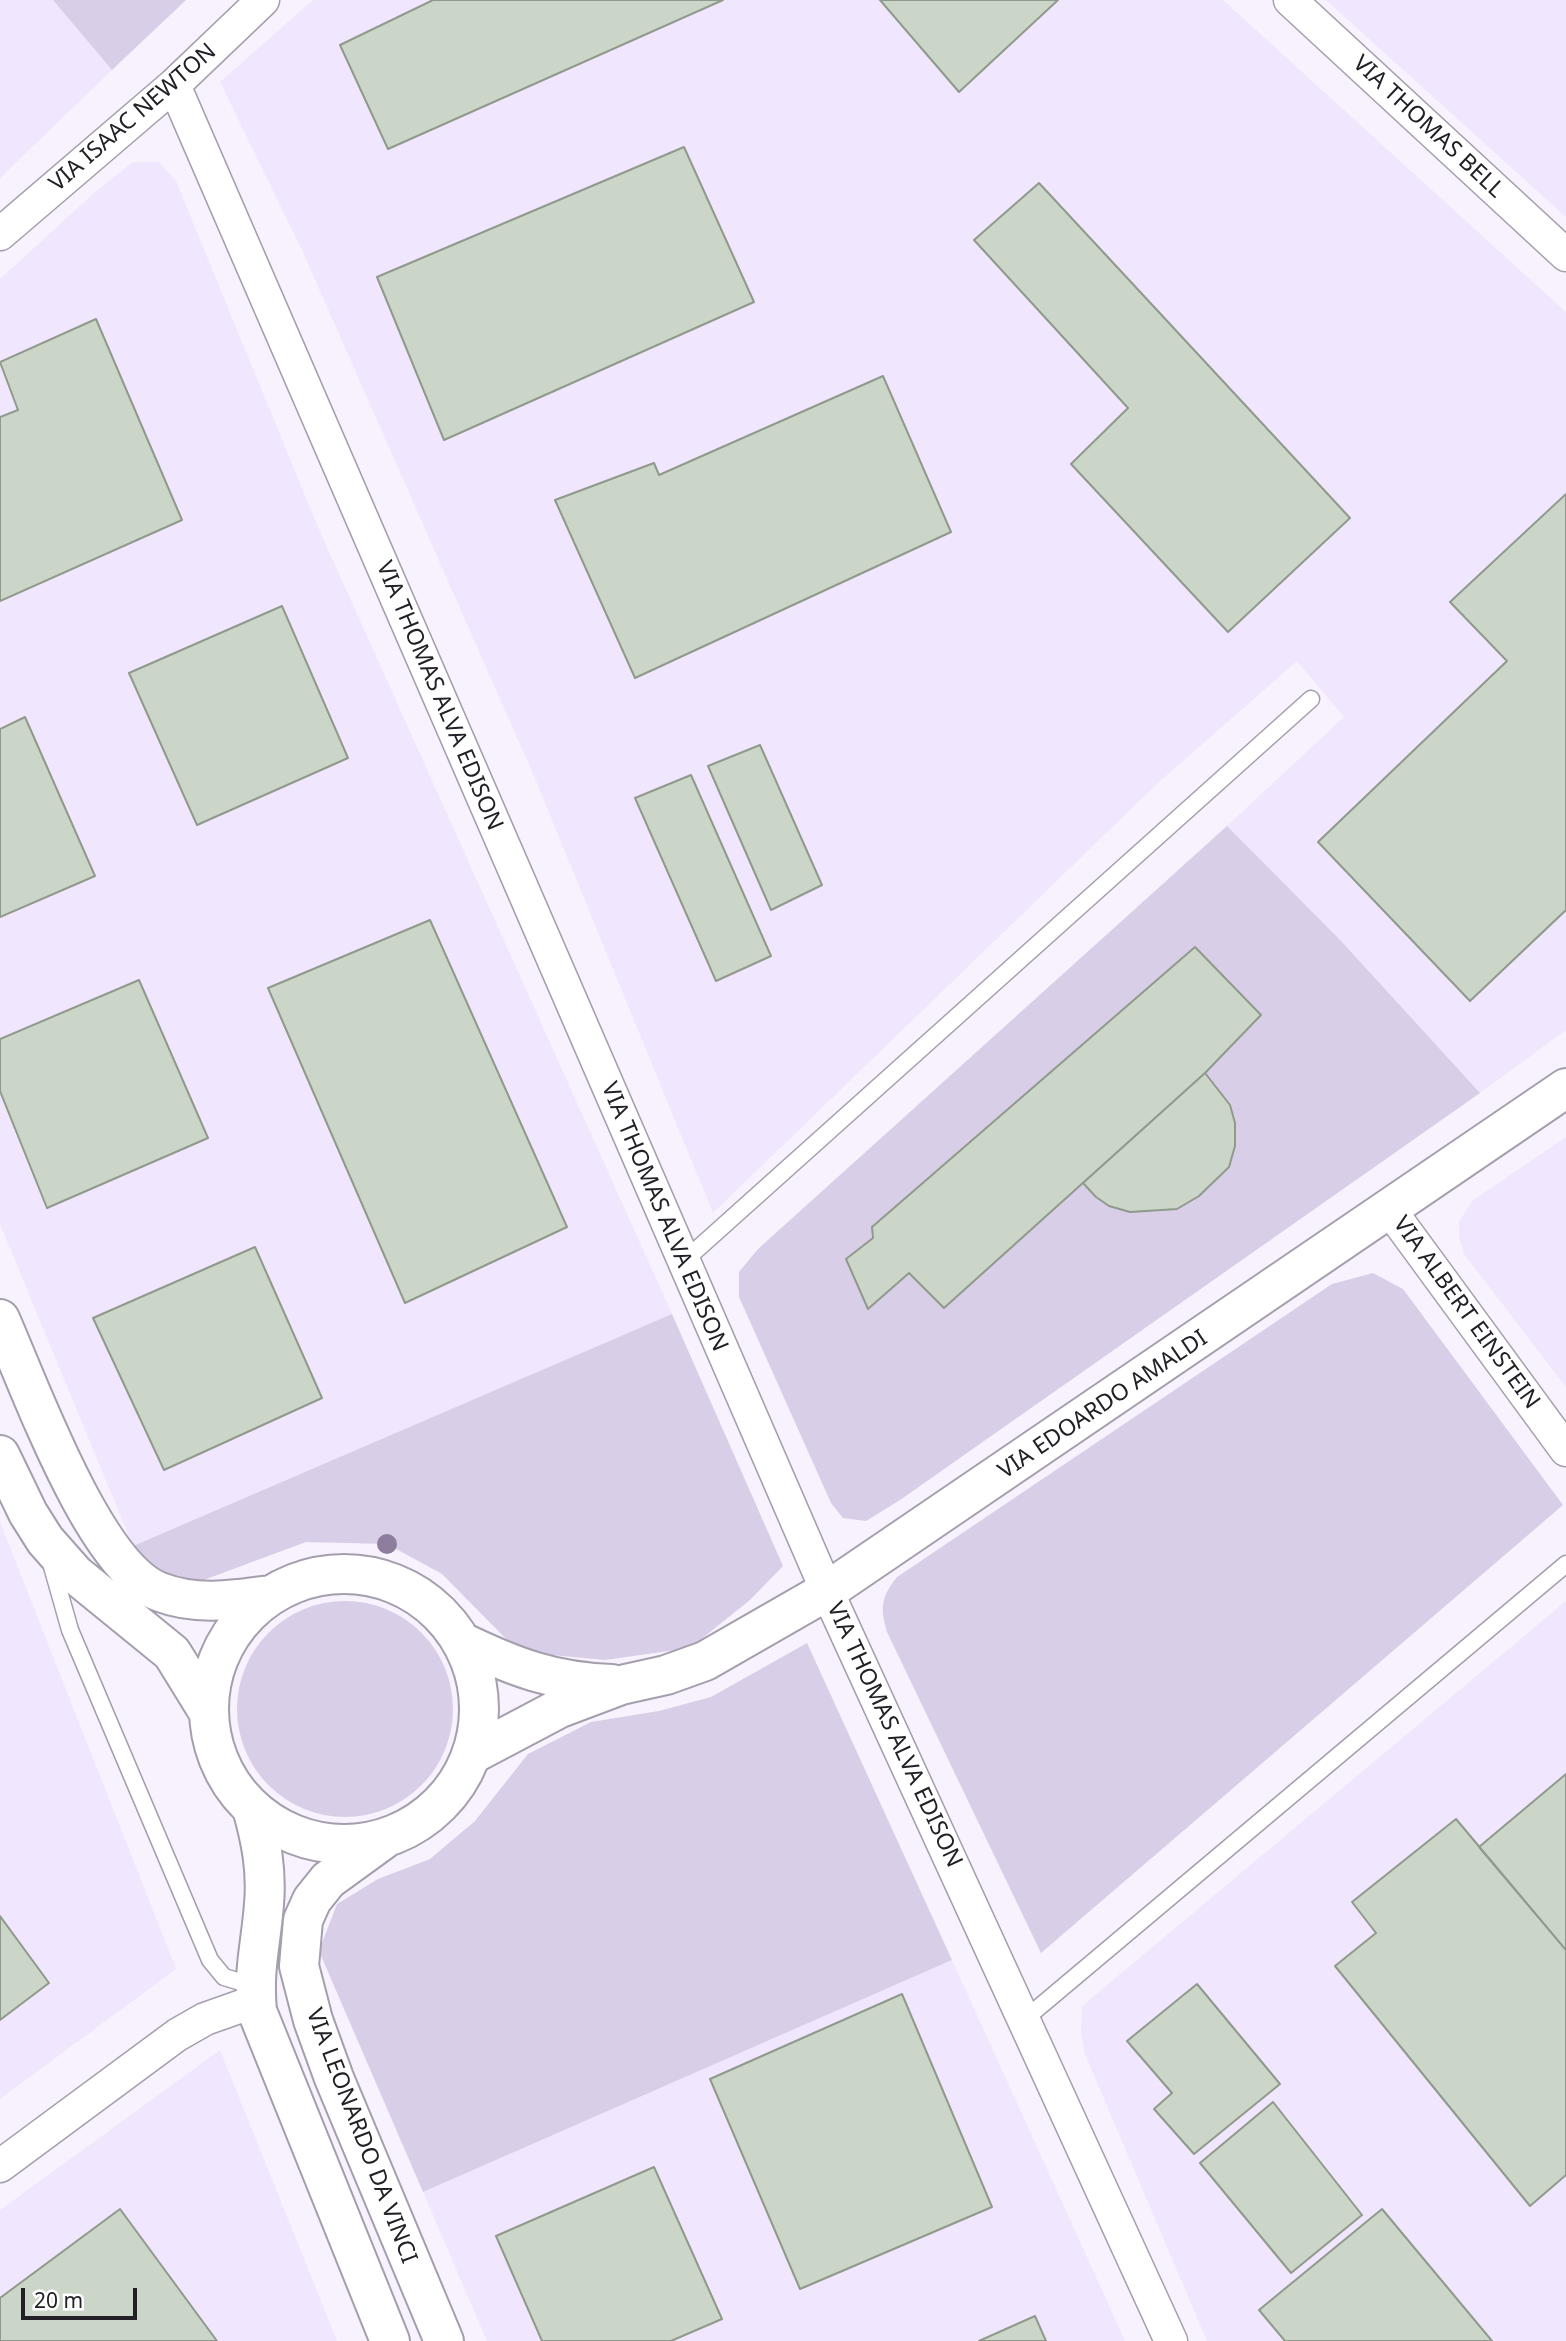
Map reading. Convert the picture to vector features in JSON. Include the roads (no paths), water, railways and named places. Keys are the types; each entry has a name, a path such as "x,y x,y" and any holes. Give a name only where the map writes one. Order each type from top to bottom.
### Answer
{"main road":[{"name":"VIA EDOARDO AMALDI","path":"621,1685 666,1675 705,1661 827,1591 1566,1088"},
{"path":"0,1319 75,1487 105,1544 130,1573 158,1592 198,1601 271,1595"},
{"path":"0,1455 28,1513 45,1540 75,1573 172,1653 209,1713"},
{"path":"350,1574 377,1578 426,1602 446,1620 462,1642 478,1686 478,1733 458,1783 438,1806 414,1824 386,1837 358,1843 329,1843 301,1837 275,1825 252,1808 234,1788 221,1765 212,1740 209,1713 211,1686 218,1659 231,1634 249,1612 271,1595 296,1583 323,1576 350,1574"},
{"path":"462,1642 514,1667 550,1678 621,1685"},
{"path":"471,1755 537,1719 621,1685"},
{"name":"VIA LEONARDO DA VINCI","path":"252,1808 262,1842 265,1874 255,1994 264,2033 390,2341"},
{"name":"VIA LEONARDO DA VINCI","path":"386,1837 328,1880 312,1900 303,1920 299,1965 313,2020 334,2078 444,2341"}],"street":[{"name":"VIA ISAAC NEWTON","path":"0,234 174,85 263,0"},
{"name":"VIA THOMAS BELL","path":"1290,0 1566,255"},
{"name":"VIA THOMAS ALVA EDISON","path":"174,85 827,1591 1171,2341"},
{"name":"VIA ALBERT EINSTEIN","path":"1390,1210 1566,1450"},
{"path":"0,2166 177,2035 255,1994"}],"lane":[{"path":"684,1261 1311,699"},
{"path":"45,1540 70,1630 210,1960 224,1977 255,1994"},
{"path":"1025,2018 1566,1564"}]}
